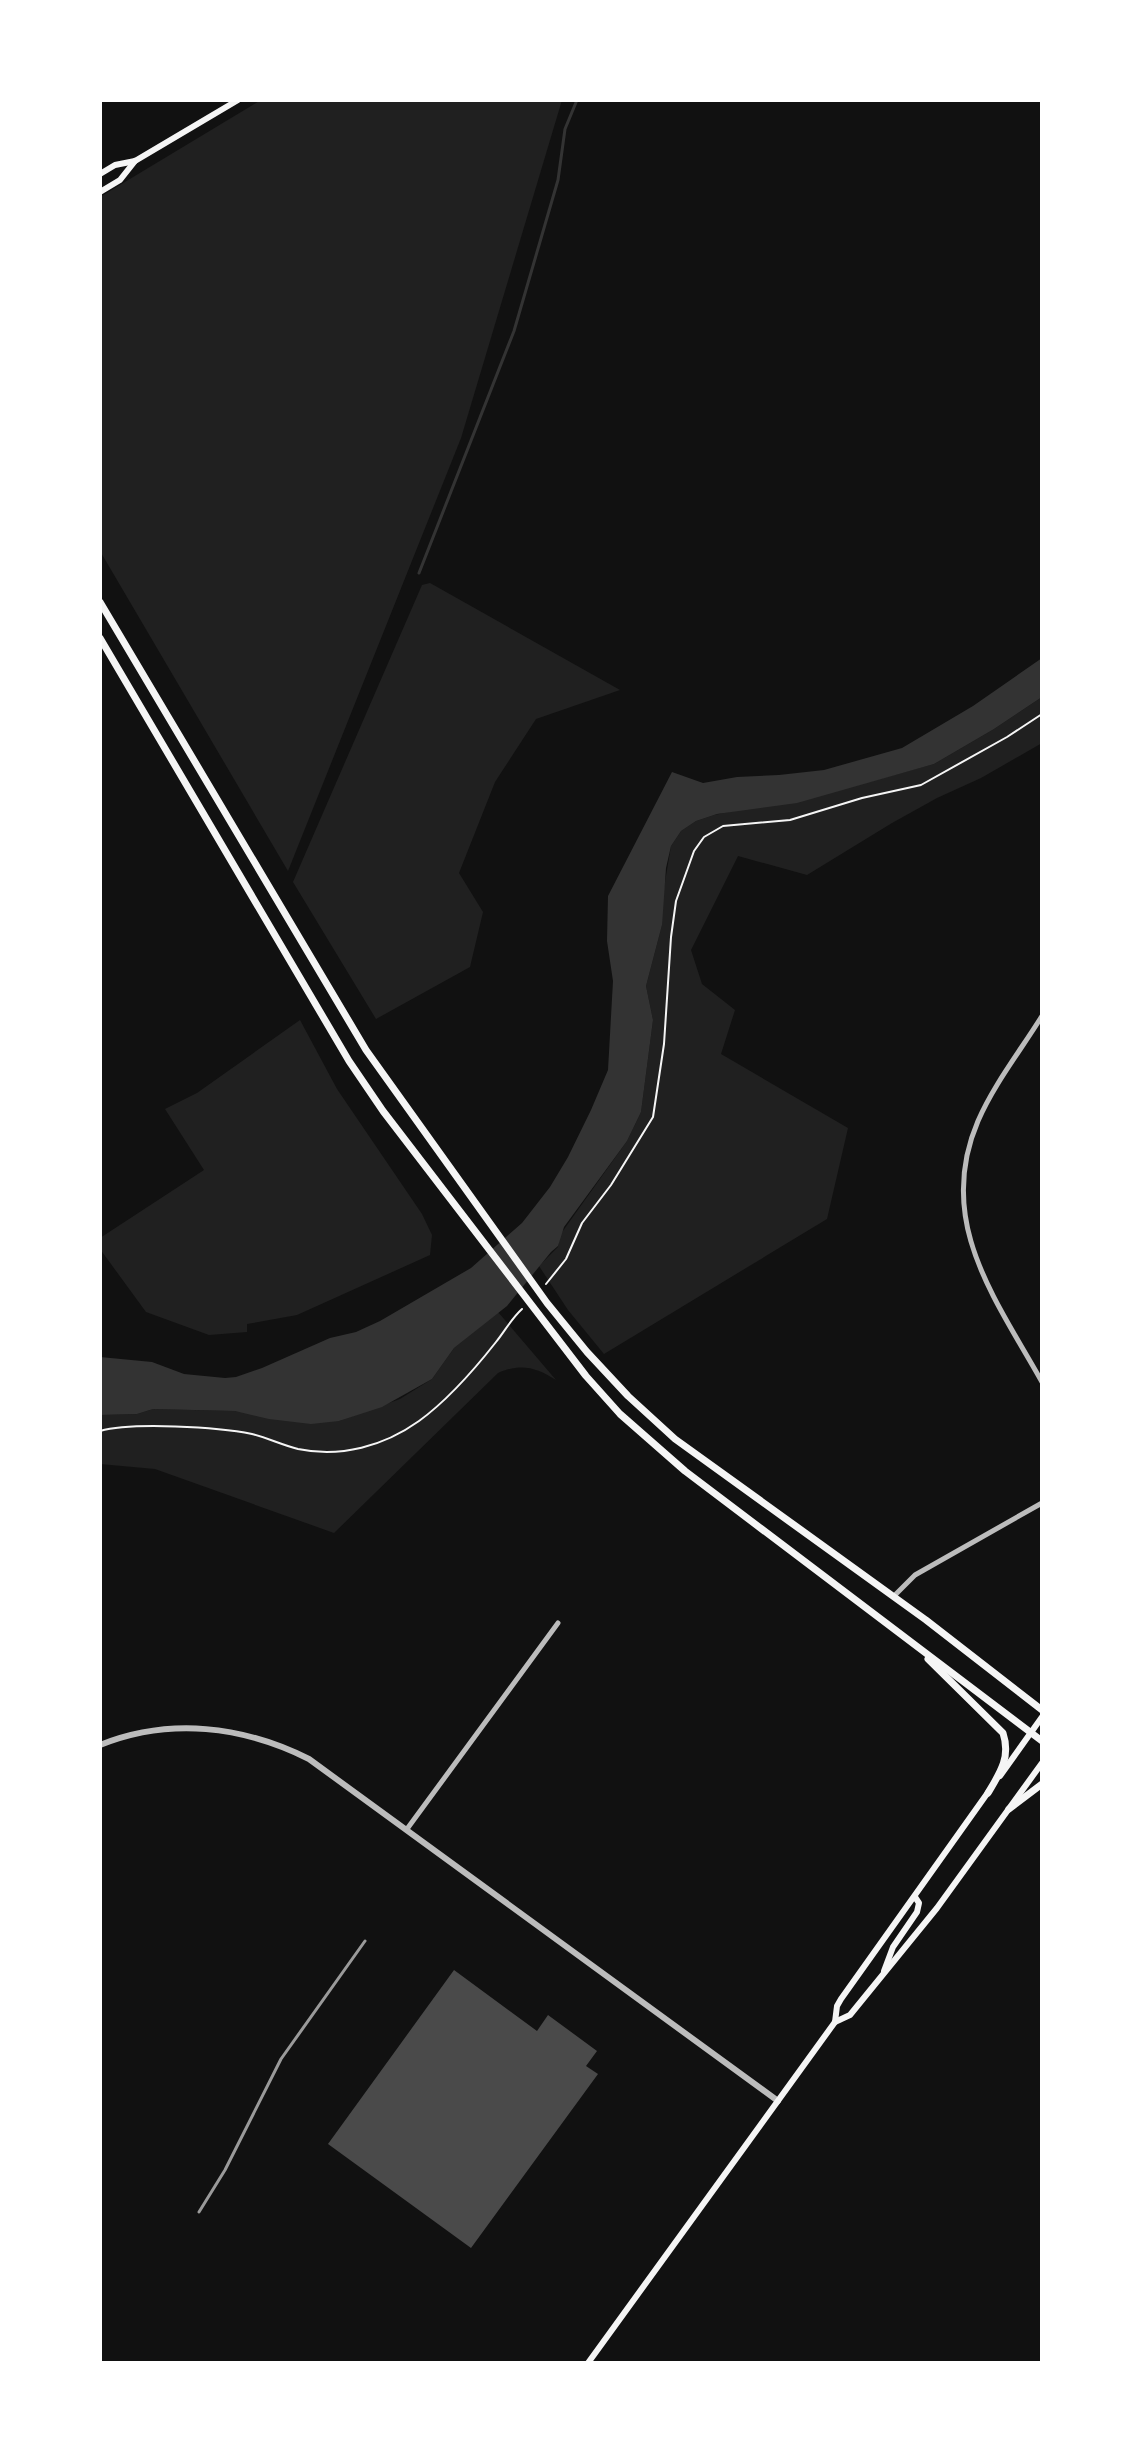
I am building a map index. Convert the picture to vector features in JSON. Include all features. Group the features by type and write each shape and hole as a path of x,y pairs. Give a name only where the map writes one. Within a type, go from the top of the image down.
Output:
{"main road":[{"path":"100,174 115,165 135,161 238,100"},
{"path":"100,192 120,180 135,161"},
{"path":"100,602 329,989 391,1087 547,1303 607,1375 651,1419 701,1459 894,1596 1042,1710"},
{"path":"100,638 312,1000 383,1111 586,1376 651,1443 734,1510 795,1552 1042,1741"},
{"path":"312,1000 329,989"},
{"path":"897,1630 1003,1733 1007,1744 1005,1761 988,1793"},
{"path":"588,2363 835,2022 841,1999 1042,1717"},
{"path":"835,2022 850,2015 881,1978 1042,1763"},
{"path":"1009,1809 1042,1784"},
{"path":"881,1978 893,1947 917,1912 919,1903 915,1897"}],"street":[{"path":"1042,1016 978,1121 962,1187 967,1233 980,1270 1042,1382"},
{"path":"894,1596 915,1575 1042,1503"},
{"path":"407,1829 558,1623"},
{"path":"100,1745 129,1735 165,1729 212,1729 257,1738 309,1759 778,2101"}],"path":[{"path":"541,1291 566,1259 582,1223 611,1185 653,1117 664,1044 676,901 694,851 704,837 723,826 790,820 871,795 921,785 1042,714"},
{"path":"100,1431 118,1427 219,1429 255,1435 302,1450 331,1454 367,1446 403,1431 440,1404 529,1302"}],"shaded area":[{"path":"261,100 562,100 461,438 288,871 100,551 100,197"},
{"path":"430,583 620,690 536,719 495,782 459,873 483,912 470,967 376,1019 293,882 422,585"},
{"path":"1042,658 1042,697 934,764 797,803 717,814 696,821 681,831 671,846 666,868 662,925 646,986 653,1020 641,1112 627,1141 564,1227 558,1246 507,1306 454,1348 432,1379 382,1407 339,1421 311,1424 235,1411 153,1409 137,1414 100,1415 100,1357 152,1362 184,1374 236,1377 380,1321 471,1268 522,1223 568,1157 608,1070 613,981 607,941 608,896 672,772 703,783 824,770 902,748 973,706"},
{"path":"1042,697 1042,743 892,823 807,875 738,856 691,950 702,984 735,1010 721,1054 848,1128 827,1219 604,1354 568,1310 539,1266 558,1247 560,1235 627,1141 641,1112 653,1020 646,986 662,925 662,900 671,846 681,831 696,821 714,815 843,789 934,764"},
{"path":"300,1020 337,1089 422,1214 432,1235 430,1255 297,1315 247,1324 247,1332 209,1335 146,1312 100,1249 100,1238 204,1170 165,1109 197,1093"},
{"path":"498,1312 556,1380 528,1368 498,1373 334,1533 155,1469 100,1464 100,1415 137,1414 153,1409 235,1411 339,1421 400,1399 432,1379 454,1348"}],"building":[{"path":"454,1970 537,2031 548,2015 597,2051 586,2066 598,2074 471,2248 328,2144"}],"waterway":[{"path":"419,573 514,331 558,180 565,129 577,100"}],"railway":[{"path":"199,2212 225,2170 281,2059 365,1941"}]}
